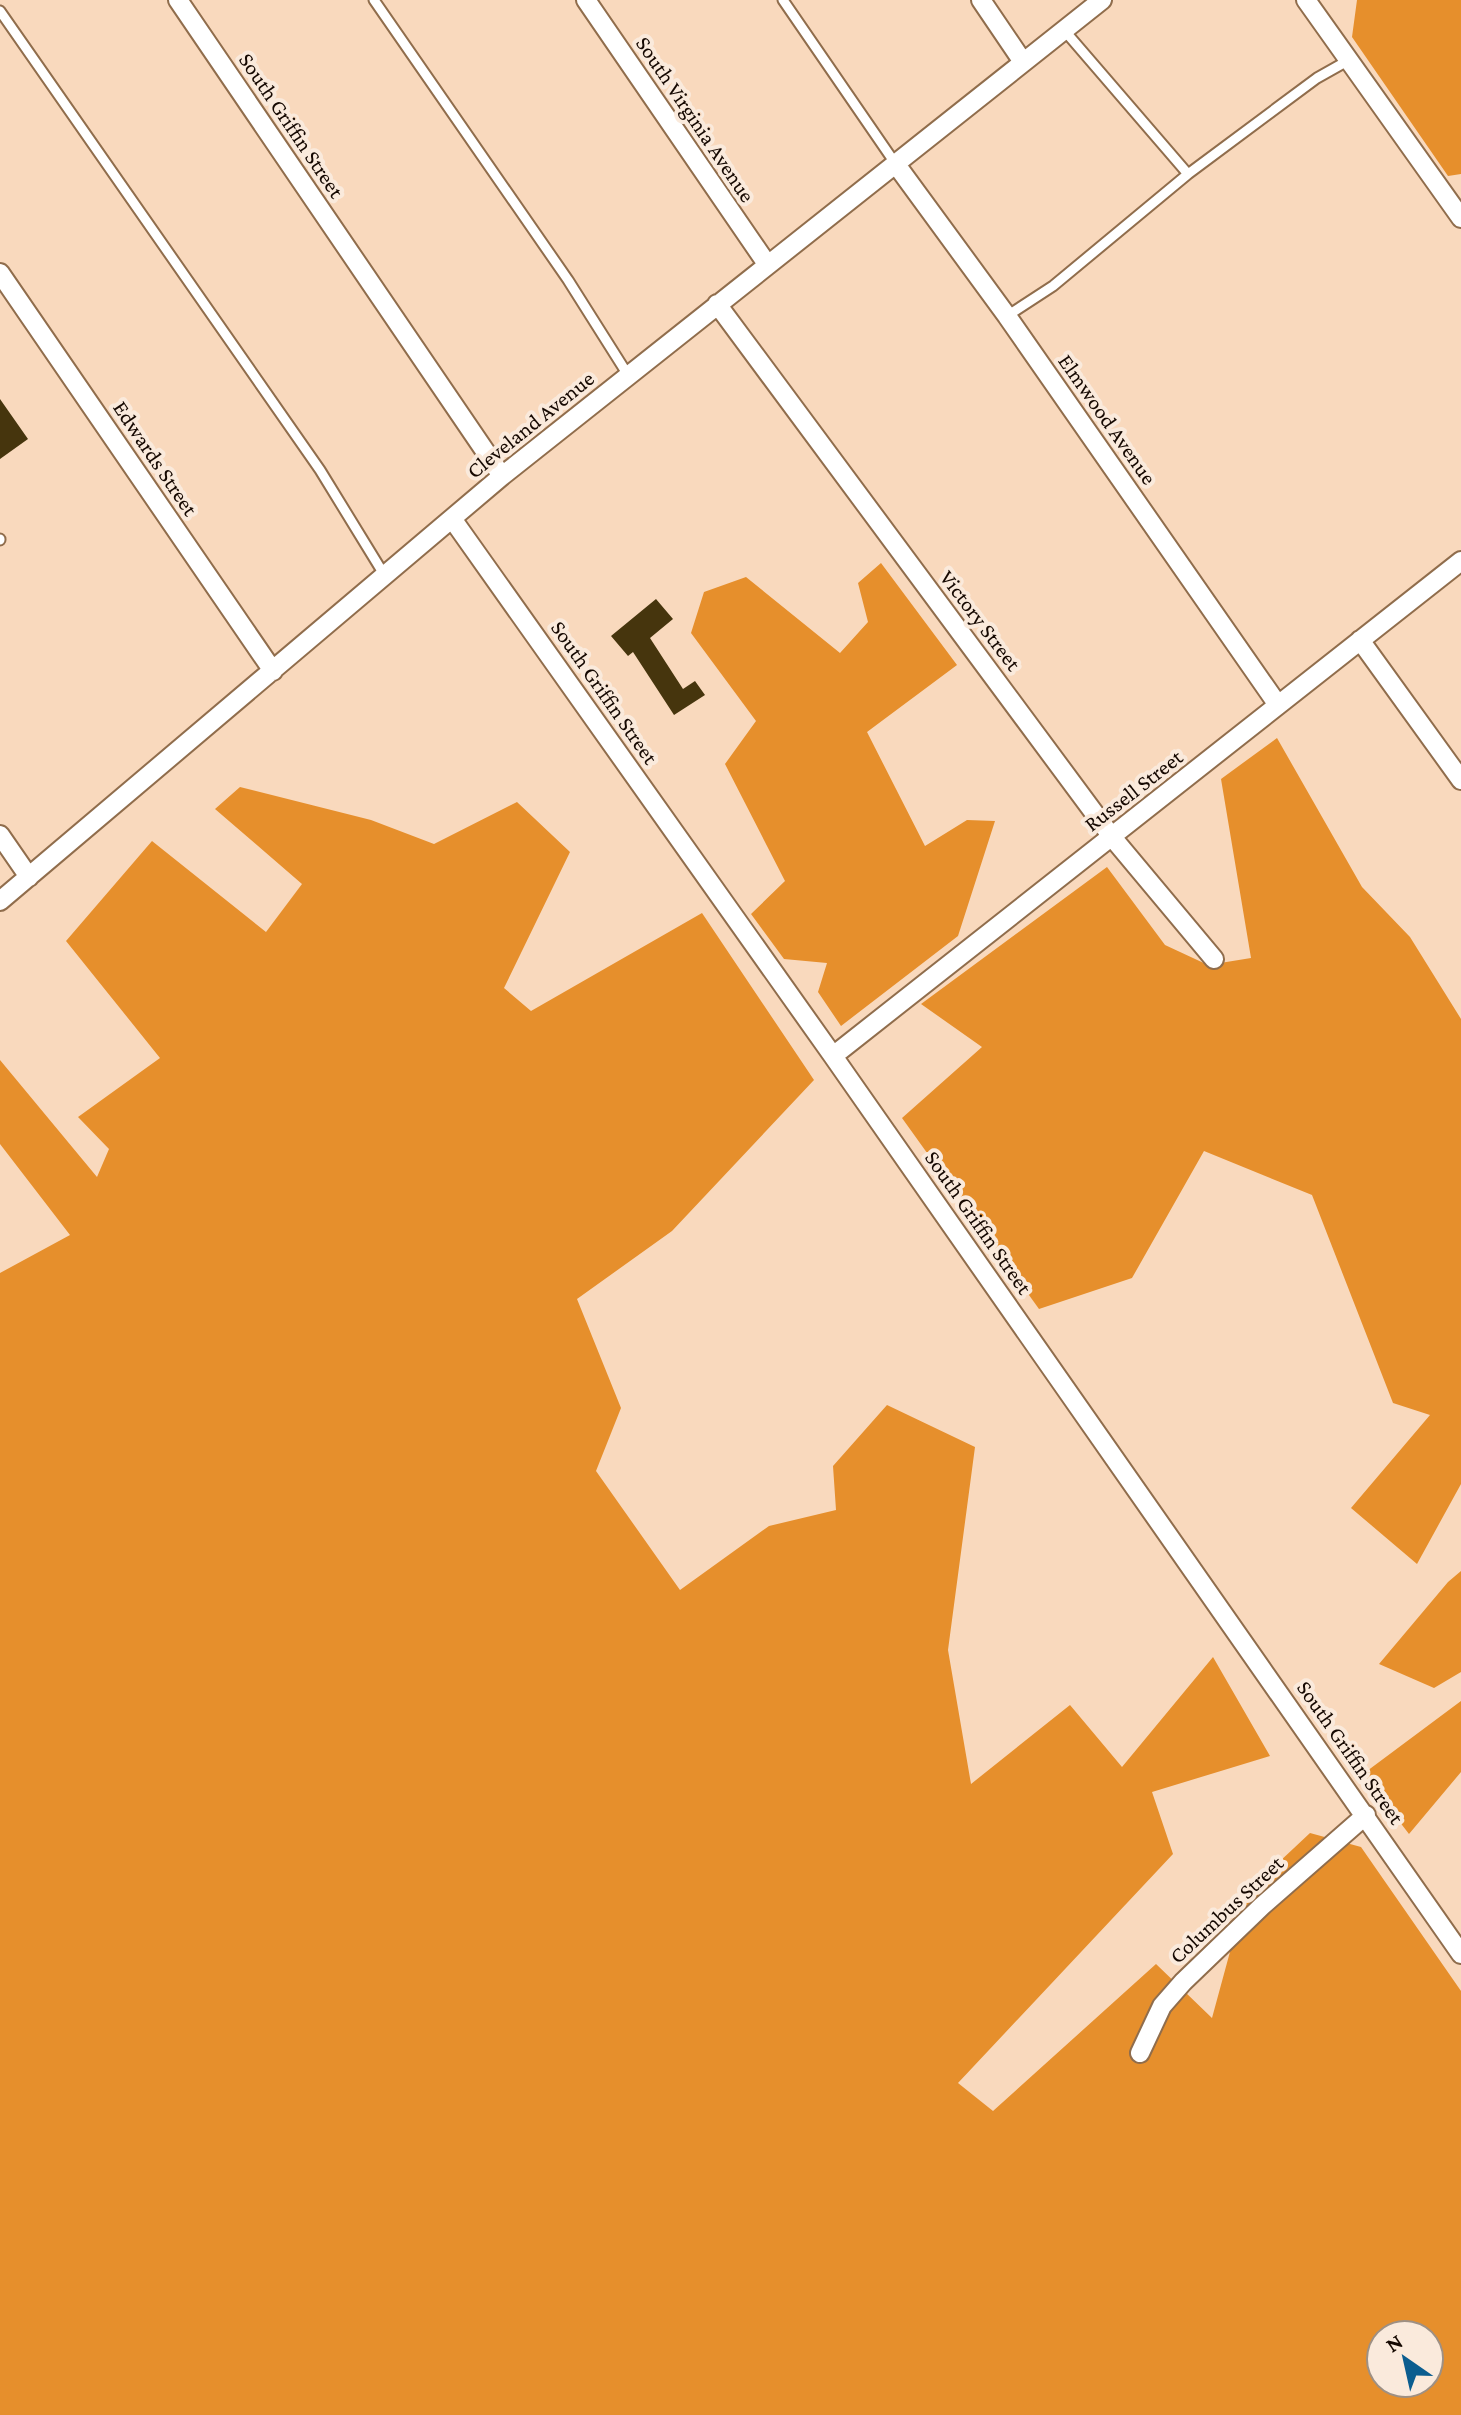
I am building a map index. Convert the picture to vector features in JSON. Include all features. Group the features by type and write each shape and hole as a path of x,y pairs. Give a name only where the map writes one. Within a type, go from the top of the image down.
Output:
{"street":[{"name":"South Griffin Street","path":"178,0 502,476"},
{"name":"South Virginia Avenue","path":"586,0 767,264"},
{"path":"981,0 1023,62"},
{"name":"Cleveland Avenue","path":"0,901 502,476 1102,0"},
{"path":"1306,0 1461,218"},
{"name":"Elmwood Avenue","path":"895,163 1007,316 1278,705"},
{"name":"Edwards Street","path":"0,273 273,671"},
{"name":"Victory Street","path":"717,304 1112,837 1214,959"},
{"name":"South Griffin Street","path":"453,520 1458,1945"},
{"name":"Russell Street","path":"833,1056 1461,561"},
{"path":"1360,640 1461,780"},
{"path":"0,835 29,877"},
{"name":"Columbus Street","path":"1140,2053 1162,2006 1183,1982 1262,1906 1366,1815"}],"lane":[{"path":"374,0 568,280 628,375"},
{"path":"783,0 895,163"},
{"path":"0,11 320,470 385,576"},
{"path":"1064,30 1188,174"},
{"path":"1007,316 1053,286 1188,174 1317,78 1349,60"}],"shaded area":[{"path":"1357,0 1461,0 1461,174 1448,176 1352,37"},
{"path":"881,563 957,665 867,732 925,846 967,820 995,821 958,936 841,1026 818,992 827,963 784,959 751,914 785,881 725,764 756,721 691,633 704,592 746,577 840,653 868,622 858,583"},
{"path":"1277,738 1362,887 1410,937 1461,1019 1461,1484 1417,1564 1351,1508 1430,1415 1393,1403 1312,1195 1204,1151 1132,1278 1039,1309 902,1118 982,1047 921,1004 1107,867 1165,945 1208,965 1251,958 1221,779"},
{"path":"240,787 371,820 434,844 517,802 570,852 504,988 531,1011 702,913 814,1080 672,1231 577,1299 621,1408 596,1471 680,1590 769,1526 836,1510 833,1466 887,1405 975,1447 948,1650 971,1784 1070,1705 1122,1767 1213,1657 1270,1756 1152,1792 1173,1854 958,2083 993,2111 1156,1964 1212,2018 1246,1893 1310,1833 1361,1847 1461,1991 1461,2415 0,2415 0,1273 70,1235 0,1144 0,1060 97,1177 109,1149 78,1117 160,1058 66,941 152,841 266,932 302,884 215,809"},
{"path":"1461,1571 1461,1672 1434,1688 1379,1664 1448,1582"},
{"path":"1461,1701 1461,1772 1409,1834 1363,1774"}],"building":[{"path":"0,399 28,439 0,459"},
{"path":"656,599 673,619 650,638 683,689 695,681 705,695 674,715 633,652 628,656 611,636"}]}
